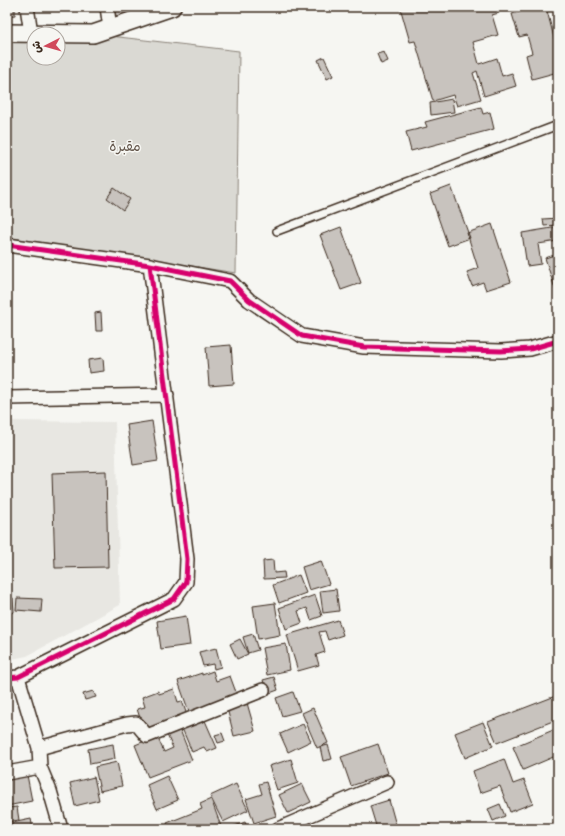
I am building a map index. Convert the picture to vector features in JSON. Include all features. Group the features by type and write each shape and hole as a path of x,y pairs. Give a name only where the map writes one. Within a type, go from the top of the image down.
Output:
{"street":[{"path":"27,7 30,26"},
{"path":"107,7 110,28"},
{"path":"66,34 93,34 172,7"},
{"path":"7,33 26,33"},
{"path":"7,245 150,265 230,281 249,300 302,336 364,347 501,351 530,349 558,341"},
{"path":"61,829 50,791 40,767 39,748 12,677 174,599 186,582 187,559 150,265"},
{"path":"7,398 167,395"},
{"path":"39,748 126,724 136,723 147,736 263,690"},
{"path":"7,773 40,767"},
{"path":"278,829 387,782"}],"lane":[{"path":"277,231 558,125"}],"shaded area":[{"path":"7,421 115,422 120,605 27,656 7,660"}],"green space":[{"name":"مقبرة","path":"93,34 239,51 236,273 7,237 7,38 26,37 26,66 66,66 66,35"}],"building":[{"path":"7,7 15,7 15,15 7,16"},
{"path":"33,7 58,7 34,10"},
{"path":"124,7 126,14 116,17 113,8"},
{"path":"400,7 498,7 499,13 492,15 498,35 473,42 479,64 497,58 502,76 512,73 516,86 484,96 477,71 473,73 481,99 457,106 453,95 433,101 415,41 410,42"},
{"path":"537,7 546,7 558,53 558,72 532,79 526,55 532,53 527,35 519,37 512,14"},
{"path":"384,52 388,61 381,64 377,54"},
{"path":"324,57 333,76 327,79 318,60"},
{"path":"452,99 454,112 431,115 430,103"},
{"path":"481,107 483,114 490,112 494,129 411,151 406,132 427,127 425,122"},
{"path":"451,186 470,238 448,246 430,194"},
{"path":"114,188 130,199 123,210 107,198"},
{"path":"558,218 558,225 544,226 543,219"},
{"path":"492,224 511,282 486,290 483,282 472,286 467,272 478,268 467,233"},
{"path":"341,227 361,283 341,290 320,235"},
{"path":"558,227 558,241 538,244 541,264 527,266 522,233"},
{"path":"558,254 558,298 545,258"},
{"path":"101,312 102,331 96,331 95,313"},
{"path":"231,345 234,384 209,386 206,347"},
{"path":"103,358 104,371 89,373 88,360"},
{"path":"152,421 158,461 133,465 127,425"},
{"path":"106,471 108,567 55,568 52,473"},
{"path":"273,560 274,573 284,572 285,578 264,579 263,561"},
{"path":"321,561 329,584 309,590 302,567"},
{"path":"299,575 306,593 279,603 273,585"},
{"path":"336,589 339,611 323,613 320,591"},
{"path":"315,595 322,616 311,620 307,608 298,611 302,623 286,629 279,608"},
{"path":"7,598 13,598 14,612 7,613"},
{"path":"17,598 42,599 41,612 16,610"},
{"path":"275,603 280,635 258,639 253,606"},
{"path":"186,616 190,645 161,649 157,621"},
{"path":"338,620 343,635 328,640 325,631 319,632 325,652 316,655 319,665 298,671 287,635"},
{"path":"253,634 258,650 248,653 243,637"},
{"path":"240,639 248,654 237,659 230,644"},
{"path":"286,644 290,670 267,675 262,648"},
{"path":"216,648 221,667 214,669 213,664 203,666 199,652"},
{"path":"213,671 216,681 230,676 237,695 189,712 178,681"},
{"path":"274,677 278,690 267,694 263,680"},
{"path":"174,689 178,702 182,701 187,715 144,730 137,709 145,707 142,697 158,691 159,694"},
{"path":"93,691 96,697 85,700 83,694"},
{"path":"293,692 300,711 282,716 276,698"},
{"path":"558,695 558,719 497,743 488,722"},
{"path":"247,703 255,731 234,736 227,708"},
{"path":"313,708 328,743 317,748 302,713"},
{"path":"203,716 217,748 207,752 204,747 192,752 181,726"},
{"path":"483,722 493,746 465,758 455,733"},
{"path":"303,724 311,741 288,752 280,734"},
{"path":"558,728 558,755 523,770 513,747"},
{"path":"180,730 192,760 148,777 135,745 157,736 164,752 173,748 167,735"},
{"path":"222,733 225,741 218,743 215,735"},
{"path":"113,744 115,759 90,764 88,749"},
{"path":"378,744 388,773 351,786 341,757"},
{"path":"328,745 332,759 323,761 320,747"},
{"path":"291,759 298,783 277,790 269,766"},
{"path":"504,759 513,784 524,780 533,803 510,812 500,786 480,793 473,771"},
{"path":"117,762 122,786 100,791 95,767"},
{"path":"27,775 32,801 7,806 7,779"},
{"path":"167,776 178,800 157,809 147,785"},
{"path":"94,777 99,800 75,806 70,783"},
{"path":"266,782 276,816 254,823 246,799 262,794 259,784"},
{"path":"236,784 248,810 223,822 210,796"},
{"path":"302,784 311,802 288,813 279,795"},
{"path":"211,799 222,829 169,829 167,823 202,809 200,804"},
{"path":"389,800 397,829 377,829 370,806"},
{"path":"500,804 505,816 493,821 488,809"},
{"path":"17,807 19,820 7,822 7,808"},
{"path":"31,819 33,829 7,829 7,824"},
{"path":"245,822 248,829 227,829"},
{"path":"430,824 432,829 420,829"}],"cycle path":[{"path":"7,245 150,265 187,559 186,582 174,599 18,677 7,678"},
{"path":"150,265 230,281 249,300 302,336 364,347 501,351 530,349 558,341"}]}
